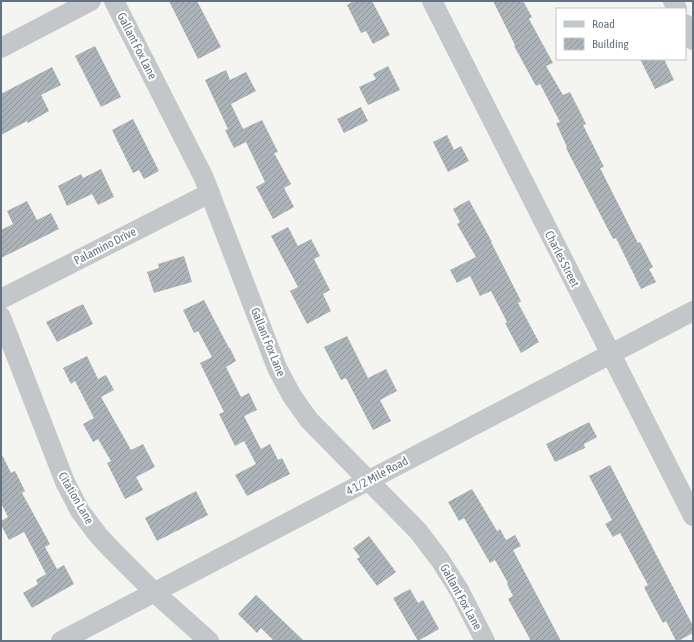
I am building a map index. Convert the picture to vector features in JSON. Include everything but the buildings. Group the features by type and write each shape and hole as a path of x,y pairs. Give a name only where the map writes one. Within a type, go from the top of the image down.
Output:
{"street":[{"path":"1,48 91,1"},
{"name":"Gallant Fox Lane","path":"114,1 204,178 277,368 292,396 313,424 418,532 440,560 459,590 485,641"},
{"name":"Charles Street","path":"432,1 693,516"},
{"path":"686,26 693,40"},
{"name":"Palamino Drive","path":"1,299 210,193"},
{"name":"4 1/2 Mile Road","path":"61,641 693,311"},
{"name":"Citation Lane","path":"1,317 64,482 80,511 98,535 154,592 209,641"}]}
